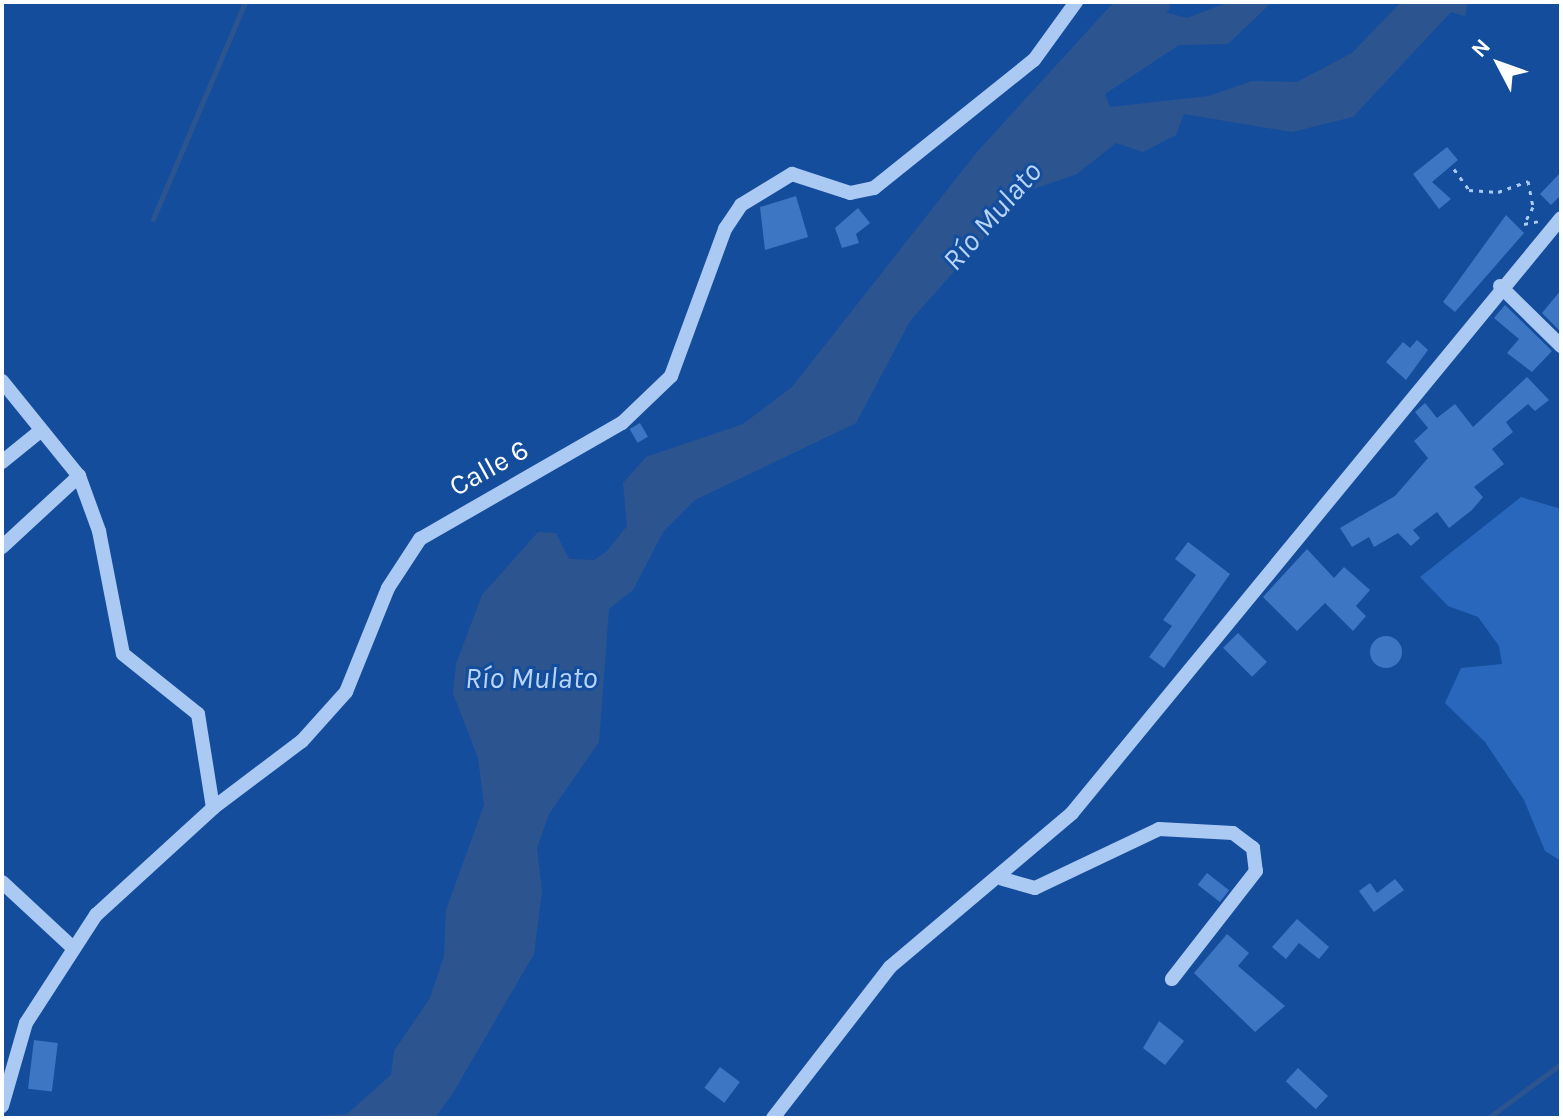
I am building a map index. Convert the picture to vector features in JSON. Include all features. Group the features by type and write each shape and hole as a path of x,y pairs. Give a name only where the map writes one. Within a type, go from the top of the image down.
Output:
{"street":[{"name":"Calle 6","path":"2,1106 26,1023 96,915 213,808 302,741 346,692 388,588 420,539 622,423 661,388 741,205 792,174 850,193 874,188 1034,60 1076,2"},
{"path":"773,1118 890,967 1003,879 1072,813 1500,286 1561,218"},
{"path":"1500,286 1561,346"},
{"path":"2,381 39,432 79,476 99,531 123,654 198,714 213,808"},
{"path":"2,462 39,432"},
{"path":"2,547 79,476"},
{"path":"1003,879 1035,888 1159,829 1233,833 1253,848 1256,871 1172,979"},
{"path":"2,882 74,949"}],"path":[{"path":"1454,169 1469,190 1498,192 1528,181 1533,207 1524,224 1543,220"}],"shaded area":[{"path":"1521,497 1561,509 1561,861 1545,851 1524,800 1485,742 1445,703 1461,668 1502,664 1499,646 1478,617 1448,606 1420,577"}],"water":[{"name":"Río Mulato","path":"1114,2 1155,2 1152,9 1187,18 1229,2 1272,2 1228,44 1179,45 1105,94 1110,107 1209,96 1252,81 1297,82 1352,53 1401,2 1468,2 1465,16 1451,12 1353,117 1292,132 1184,114 1176,135 1143,152 1116,143 1077,174 1025,192 910,321 856,423 695,500 663,532 633,590 609,609 599,742 549,814 537,848 542,891 534,954 453,1093 435,1118 283,1118 347,1114 391,1075 394,1051 430,998 444,956 446,910 484,805 478,758 453,693 456,664 482,595 538,532 556,533 569,559 594,560 607,551 627,526 623,483 646,457 743,424 792,387 977,152"}],"building":[{"path":"1447,147 1458,160 1432,182 1451,199 1439,209 1413,174"},
{"path":"1561,172 1561,195 1551,205 1540,194"},
{"path":"796,196 808,237 765,250 760,207"},
{"path":"858,208 870,223 856,234 859,243 842,248 835,228"},
{"path":"1506,215 1524,233 1455,312 1443,302"},
{"path":"1561,290 1561,332 1542,313"},
{"path":"1505,305 1552,351 1532,372 1507,353 1519,339 1494,318"},
{"path":"1417,340 1428,350 1406,380 1386,362 1403,342 1410,348"},
{"path":"1527,377 1549,400 1535,411 1528,404 1506,422 1513,432 1492,449 1504,464 1474,487 1483,497 1472,510 1449,528 1437,512 1413,530 1420,538 1411,546 1398,533 1374,547 1369,537 1352,547 1340,528 1395,496 1428,458 1414,441 1428,428 1415,412 1425,403 1437,418 1455,404 1473,427"},
{"path":"640,423 648,437 638,443 630,429"},
{"path":"1188,542 1230,574 1164,668 1149,657 1172,626 1163,620 1196,575 1175,559"},
{"path":"1307,549 1334,578 1344,567 1370,590 1356,606 1366,616 1353,631 1325,603 1297,631 1263,597"},
{"path":"1238,633 1267,662 1252,677 1223,648"},
{"path":"1386,636 1397,641 1402,652 1397,663 1386,668 1375,663 1370,652 1375,641"},
{"path":"1207,873 1229,890 1220,902 1198,885"},
{"path":"1395,879 1404,890 1374,912 1359,891 1370,883 1377,893"},
{"path":"1297,919 1329,947 1319,959 1299,943 1286,959 1272,947"},
{"path":"1227,934 1249,953 1238,966 1285,1006 1255,1032 1194,973"},
{"path":"1159,1021 1184,1041 1165,1065 1143,1048"},
{"path":"34,1040 58,1043 52,1092 28,1089"},
{"path":"720,1067 740,1082 724,1103 704,1088"},
{"path":"1298,1068 1328,1096 1316,1109 1286,1081"}],"waterway":[{"path":"153,219 245,2"},
{"name":"Río Mulato","path":"1131,38 1157,2"},
{"path":"1488,1118 1561,1064"}]}
